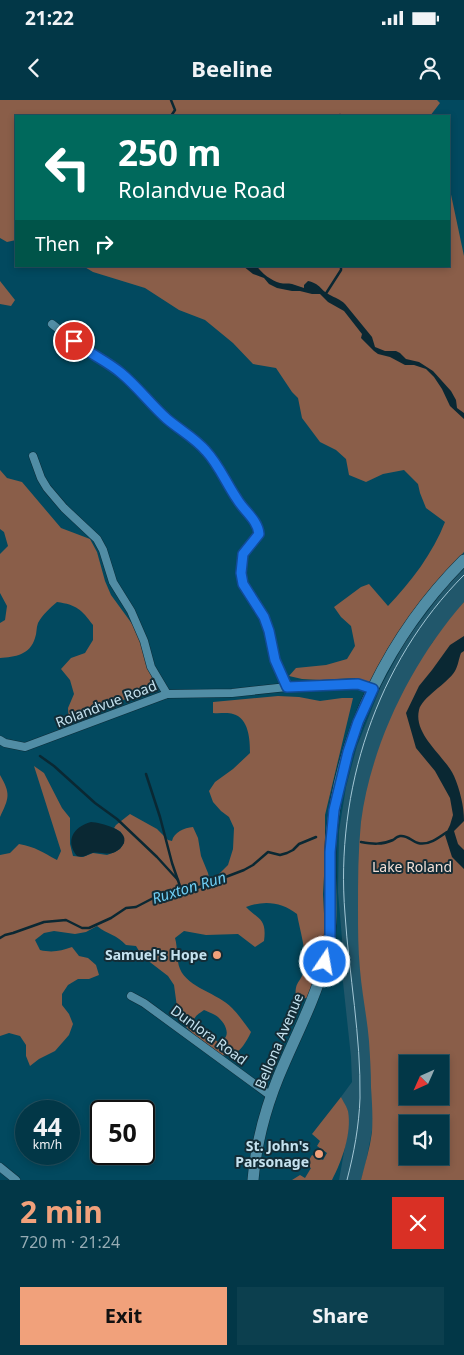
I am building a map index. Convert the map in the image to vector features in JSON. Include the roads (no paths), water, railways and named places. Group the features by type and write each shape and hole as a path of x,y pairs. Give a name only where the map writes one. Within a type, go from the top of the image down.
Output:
{"main road":[{"name":"Bellona Avenue","path":"253,1180 258,1143 272,1096 315,994 325,962 330,938 330,852 334,810 348,752 358,722 373,689 408,627 430,597 464,560"}],"street":[{"path":"52,324 84,349 121,372 167,419 198,443 207,452 238,501 255,523 259,534 243,554 241,573 243,584 264,617 275,660 287,687"},
{"path":"33,456 40,478 47,488 64,508 97,539 104,550 113,582 131,611 144,641 151,668 167,694"},
{"name":"Rolandvue Road","path":"0,740 24,747 167,694 232,693 287,687 358,684 373,689"},
{"name":"Dunlora Road","path":"131,996 144,1003 272,1096"},
{"path":"0,1167 16,1180"}],"waterway":[{"path":"171,100 175,110 172,115"},
{"path":"325,295 341,267"},
{"path":"40,756 95,803 117,819 178,880"},
{"path":"146,774 182,892"},
{"name":"Ruxton Run","path":"361,842 373,844 389,842 398,836 403,836 422,844 434,841 447,832"},
{"name":"Ruxton Run","path":"0,938 44,922 66,920 82,928 89,928 111,918 126,908 136,907 163,893 175,894 189,891 244,870 268,852 280,855 287,853 299,844 316,837"}],"tram line":[{"path":"347,1180 356,1139 360,1098 359,1052 345,914 344,868 347,822 355,776 368,731 385,689 407,648 433,610 464,575"}],"place":[{"name":"Samuel's Hope","path":"217,955"},
{"name":"St. John's Parsonage","path":"319,1154"}],"park label":[{"name":"Lake Roland","path":"412,867"}]}
